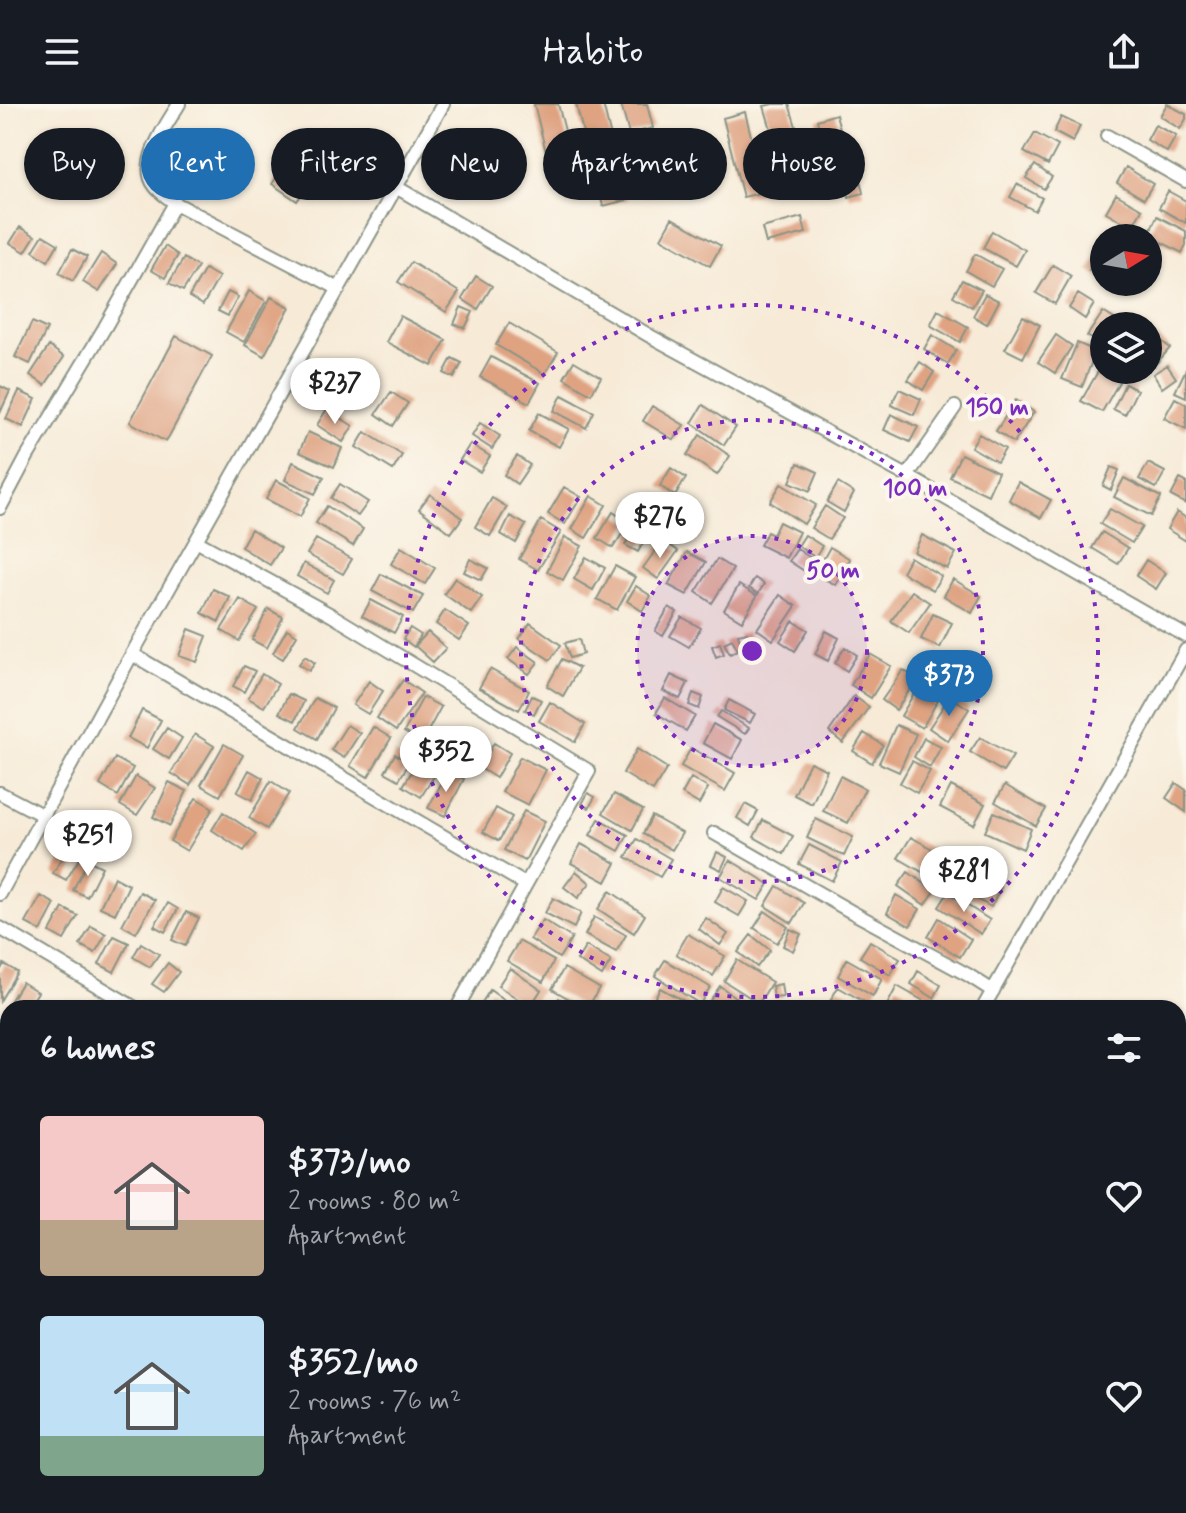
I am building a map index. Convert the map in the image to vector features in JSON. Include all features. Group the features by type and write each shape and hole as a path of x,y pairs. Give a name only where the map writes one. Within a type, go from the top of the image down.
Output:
{"street":[{"path":"179,104 152,152 148,169 153,185 175,203 339,289"},
{"path":"405,171 443,104"},
{"path":"1107,136 1186,181"},
{"path":"405,192 650,336 907,476 1186,636"},
{"path":"0,894 389,200"},
{"path":"0,508 175,203"},
{"path":"907,476 955,407"},
{"path":"196,541 333,616 589,771 461,1000"},
{"path":"988,1000 1186,650"},
{"path":"132,654 525,884"},
{"path":"0,793 42,815"},
{"path":"714,833 993,991"},
{"path":"0,928 122,1000"}],"building":[{"path":"534,104 558,104 564,128 543,128 543,140"},
{"path":"576,104 603,104 609,128 582,128"},
{"path":"621,104 647,104 653,128 627,128"},
{"path":"789,104 796,128 771,128 764,106"},
{"path":"1167,104 1186,114 1180,129 1160,116"},
{"path":"745,112 749,128 743,128 743,197 727,128 723,118"},
{"path":"836,114 840,128 819,128 817,120"},
{"path":"1061,117 1080,126 1073,142 1054,132"},
{"path":"1155,125 1176,136 1167,152 1147,140"},
{"path":"1035,133 1058,146 1048,165 1024,152"},
{"path":"1035,165 1052,177 1044,189 1026,178"},
{"path":"1126,167 1153,184 1144,199 1117,183"},
{"path":"1017,184 1042,198 1035,211 1010,197"},
{"path":"1168,191 1186,201 1186,223 1159,208"},
{"path":"1116,194 1142,209 1134,224 1127,224 1106,212"},
{"path":"601,200 627,200 603,206"},
{"path":"1157,216 1186,231 1186,245 1182,253 1162,242 1162,224 1153,224"},
{"path":"802,217 806,233 766,243 762,228"},
{"path":"672,218 721,246 710,266 661,238"},
{"path":"20,227 35,236 25,252 10,243"},
{"path":"992,231 1025,250 1016,266 983,248"},
{"path":"43,235 58,244 48,261 33,251"},
{"path":"165,246 178,255 165,278 151,270"},
{"path":"72,249 87,257 73,281 59,273"},
{"path":"101,253 117,264 99,292 83,282"},
{"path":"975,254 1002,269 992,286 966,271"},
{"path":"184,258 198,267 183,291 169,283"},
{"path":"411,262 459,292 446,312 398,282"},
{"path":"1053,265 1071,276 1055,304 1036,293"},
{"path":"205,269 219,277 203,305 189,297"},
{"path":"476,276 492,286 478,309 462,299"},
{"path":"962,280 982,290 972,307 953,296"},
{"path":"249,291 266,301 244,342 226,332"},
{"path":"228,292 238,297 228,316 218,311"},
{"path":"985,294 999,301 987,324 973,316"},
{"path":"1078,294 1094,304 1085,319 1069,308"},
{"path":"271,297 290,307 264,356 245,345"},
{"path":"461,307 473,312 465,328 454,324"},
{"path":"938,310 968,327 960,342 930,325"},
{"path":"400,316 446,340 432,366 386,342"},
{"path":"1023,316 1040,325 1023,358 1005,349"},
{"path":"32,322 47,329 30,364 15,357"},
{"path":"509,323 558,352 545,374 496,345"},
{"path":"932,335 956,350 948,364 924,349"},
{"path":"1056,335 1072,346 1055,373 1038,362"},
{"path":"176,336 212,356 166,442 130,422"},
{"path":"1162,341 1170,348 1162,357"},
{"path":"1077,343 1090,348 1090,366 1082,387 1062,379"},
{"path":"49,346 64,357 45,385 30,375"},
{"path":"491,357 540,383 529,403 480,377"},
{"path":"452,358 462,363 454,378 444,373"},
{"path":"574,361 601,377 591,394 564,378"},
{"path":"920,362 934,372 923,390 908,380"},
{"path":"1167,365 1176,378 1162,388 1159,384 1162,384 1162,368"},
{"path":"1186,369 1186,397 1175,392"},
{"path":"1091,384 1118,384 1102,412 1081,401"},
{"path":"1125,384 1137,390 1125,415 1113,409"},
{"path":"0,386 10,391 0,413"},
{"path":"899,389 921,399 914,415 891,405"},
{"path":"19,391 36,399 23,427 6,419"},
{"path":"391,392 408,403 393,426 376,414"},
{"path":"562,395 594,412 586,428 554,411"},
{"path":"1175,398 1186,404 1186,429 1164,418"},
{"path":"1016,400 1034,412 1014,443 996,431"},
{"path":"703,405 736,427 724,445 692,423"},
{"path":"652,406 684,425 674,440 643,421"},
{"path":"327,409 353,426 343,442 317,425"},
{"path":"539,413 569,429 559,447 529,431"},
{"path":"891,414 918,427 910,442 884,430"},
{"path":"480,423 500,436 492,449 472,436"},
{"path":"308,432 342,448 334,467 299,452"},
{"path":"365,432 402,455 393,470 356,447"},
{"path":"979,434 1005,449 997,462 971,447"},
{"path":"700,435 730,456 717,475 687,455"},
{"path":"470,444 490,456 480,472 460,460"},
{"path":"961,454 998,472 988,495 950,477"},
{"path":"517,456 530,465 517,484 504,475"},
{"path":"293,462 324,477 315,494 285,480"},
{"path":"798,463 818,472 810,491 790,482"},
{"path":"1148,463 1165,472 1156,488 1139,479"},
{"path":"1111,467 1119,470 1111,490 1103,486"},
{"path":"671,468 686,478 675,496 660,486"},
{"path":"1124,478 1161,497 1151,516 1114,497"},
{"path":"1180,479 1186,482 1186,504 1171,496"},
{"path":"276,480 310,498 300,517 266,499"},
{"path":"1018,482 1051,500 1041,518 1009,500"},
{"path":"838,483 854,493 844,512 827,502"},
{"path":"340,484 368,502 358,516 331,498"},
{"path":"781,484 816,505 804,524 770,502"},
{"path":"564,487 581,497 565,524 548,514"},
{"path":"430,494 462,518 451,533 419,509"},
{"path":"591,496 606,505 586,538 572,529"},
{"path":"492,498 507,507 490,536 475,527"},
{"path":"327,506 363,529 353,546 316,523"},
{"path":"825,506 843,518 829,539 811,528"},
{"path":"1110,509 1142,527 1132,543 1100,524"},
{"path":"613,512 629,523 613,548 597,538"},
{"path":"1177,512 1186,518 1186,541 1167,529"},
{"path":"510,516 526,525 516,543 501,534"},
{"path":"541,520 561,532 538,570 519,559"},
{"path":"779,522 799,532 786,558 760,545 767,532 773,535"},
{"path":"636,524 649,532 638,552 625,545"},
{"path":"251,529 281,548 270,565 241,547"},
{"path":"1102,532 1128,548 1118,564 1092,548"},
{"path":"805,535 822,546 815,557 798,546"},
{"path":"922,535 956,553 947,569 914,552"},
{"path":"565,537 582,546 563,580 547,571"},
{"path":"316,539 352,559 343,574 307,554"},
{"path":"663,540 678,551 658,579 643,568"},
{"path":"401,547 435,568 425,584 391,564"},
{"path":"830,547 850,559 836,585 815,574"},
{"path":"797,549 814,560 806,572 789,561"},
{"path":"687,552 706,562 687,595 668,585"},
{"path":"586,557 605,568 593,590 574,579"},
{"path":"910,557 941,576 933,590 902,572"},
{"path":"470,559 488,568 481,580 464,572"},
{"path":"717,559 733,569 712,603 696,592"},
{"path":"1146,560 1166,573 1156,589 1136,576"},
{"path":"304,563 334,580 327,593 297,576"},
{"path":"615,566 635,577 617,610 597,599"},
{"path":"381,574 423,596 413,613 372,591"},
{"path":"455,578 482,597 471,613 444,594"},
{"path":"755,578 764,584 758,594 749,588"},
{"path":"953,579 981,596 972,613 944,596"},
{"path":"739,585 757,596 742,621 724,610"},
{"path":"636,586 651,596 642,611 627,601"},
{"path":"213,589 230,597 219,622 202,613"},
{"path":"912,591 930,603 909,633 891,621"},
{"path":"780,595 796,606 773,640 757,629"},
{"path":"240,599 258,610 239,641 221,630"},
{"path":"371,600 403,617 394,633 362,616"},
{"path":"669,607 677,612 663,636 655,631"},
{"path":"268,609 283,617 267,648 252,640"},
{"path":"445,610 469,626 459,640 436,624"},
{"path":"933,614 952,623 940,648 921,639"},
{"path":"682,617 701,628 689,647 670,636"},
{"path":"793,621 808,630 795,651 780,641"},
{"path":"530,623 561,645 550,660 519,639"},
{"path":"410,628 421,635 414,647 403,639"},
{"path":"189,629 207,636 197,662 179,656"},
{"path":"287,629 297,635 283,659 273,653"},
{"path":"826,631 839,638 828,661 815,654"},
{"path":"428,632 446,648 433,662 415,646"},
{"path":"747,632 751,645 742,648 738,634"},
{"path":"579,639 583,654 570,658 565,643"},
{"path":"732,639 738,650 730,654 724,643"},
{"path":"720,643 724,654 716,657 712,646"},
{"path":"517,647 538,662 529,674 508,659"},
{"path":"845,647 857,655 847,671 835,663"},
{"path":"870,654 891,666 871,698 851,685"},
{"path":"305,656 315,663 309,671 299,664"},
{"path":"562,659 579,668 563,696 547,686"},
{"path":"244,666 255,671 244,692 233,686"},
{"path":"490,669 529,691 519,710 479,688"},
{"path":"903,670 917,679 896,710 882,700"},
{"path":"262,674 278,684 264,707 248,698"},
{"path":"671,675 688,683 680,699 663,691"},
{"path":"403,680 422,693 396,731 377,718"},
{"path":"369,681 383,691 368,714 353,705"},
{"path":"917,688 938,700 922,728 901,716"},
{"path":"693,693 703,697 699,709 689,705"},
{"path":"289,694 304,701 295,721 279,713"},
{"path":"532,696 541,700 534,714 525,710"},
{"path":"854,696 869,707 843,743 829,732"},
{"path":"950,696 969,709 948,741 929,728"},
{"path":"423,697 441,707 422,742 404,732"},
{"path":"315,698 334,708 317,739 298,728"},
{"path":"665,698 695,716 686,731 656,713"},
{"path":"729,700 755,714 750,723 724,710"},
{"path":"550,702 585,724 575,742 539,721"},
{"path":"142,710 161,720 147,748 128,738"},
{"path":"721,711 749,728 745,734 717,717"},
{"path":"713,724 742,740 732,759 703,743"},
{"path":"347,725 360,733 344,758 331,750"},
{"path":"896,725 916,734 899,772 879,763"},
{"path":"373,727 391,738 368,777 350,766"},
{"path":"167,728 182,738 169,759 153,749"},
{"path":"864,733 883,745 872,763 853,751"},
{"path":"195,734 214,746 190,785 171,773"},
{"path":"980,737 1013,756 1003,772 970,752"},
{"path":"924,738 941,747 930,767 914,757"},
{"path":"494,743 510,753 496,778 480,768"},
{"path":"224,744 243,755 220,796 201,785"},
{"path":"691,748 735,773 725,791 681,766"},
{"path":"637,749 667,768 653,791 623,773"},
{"path":"395,754 409,763 399,780 385,772"},
{"path":"423,754 441,765 421,797 403,786"},
{"path":"520,757 546,770 528,805 502,792"},
{"path":"115,758 133,768 118,796 100,785"},
{"path":"912,761 930,771 917,793 900,783"},
{"path":"810,762 827,770 812,804 794,795"},
{"path":"249,770 263,778 252,800 237,792"},
{"path":"448,771 464,779 445,816 428,808"},
{"path":"136,776 155,788 137,815 120,805"},
{"path":"840,776 865,789 848,823 823,811"},
{"path":"691,778 708,788 699,804 682,794"},
{"path":"271,781 289,793 267,829 249,818"},
{"path":"169,782 187,791 170,826 153,817"},
{"path":"1176,783 1186,790 1186,812 1166,798"},
{"path":"1005,785 1046,809 1036,826 995,802"},
{"path":"951,786 985,804 974,825 940,807"},
{"path":"588,793 595,797 589,808 582,804"},
{"path":"614,794 643,810 632,830 603,813"},
{"path":"196,798 213,808 187,851 170,841"},
{"path":"745,804 758,811 750,826 737,818"},
{"path":"496,808 512,817 499,841 483,832"},
{"path":"524,811 545,821 525,861 504,850"},
{"path":"223,812 256,834 244,851 212,830"},
{"path":"994,812 1031,829 1023,849 985,832"},
{"path":"652,816 682,833 672,850 643,834"},
{"path":"599,819 628,835 619,851 590,835"},
{"path":"816,819 853,837 844,856 807,838"},
{"path":"763,820 793,836 784,854 754,837"},
{"path":"911,837 948,858 936,880 898,858"},
{"path":"637,839 671,859 660,877 626,857"},
{"path":"71,843 84,851 66,880 53,873"},
{"path":"581,844 616,863 606,882 571,863"},
{"path":"809,845 842,862 832,881 799,864"},
{"path":"717,852 727,857 721,870 711,865"},
{"path":"88,860 102,867 87,897 73,890"},
{"path":"730,860 769,884 759,900 720,877"},
{"path":"963,867 1001,887 991,907 953,887"},
{"path":"576,871 590,883 578,898 564,887"},
{"path":"908,872 935,891 925,905 898,886"},
{"path":"114,877 129,885 115,914 100,907"},
{"path":"777,886 804,903 792,923 765,906"},
{"path":"723,887 748,901 739,916 715,902"},
{"path":"610,891 645,915 634,933 598,909"},
{"path":"140,892 155,900 136,933 122,925"},
{"path":"948,893 990,920 981,934 939,907"},
{"path":"896,895 920,909 910,926 887,913"},
{"path":"41,896 55,904 41,931 26,923"},
{"path":"553,898 581,913 574,928 545,913"},
{"path":"168,903 178,909 165,932 154,926"},
{"path":"63,908 78,916 64,940 50,932"},
{"path":"765,911 788,927 777,943 754,928"},
{"path":"186,912 199,918 185,946 172,940"},
{"path":"594,917 626,935 616,952 585,935"},
{"path":"706,918 728,934 720,945 699,929"},
{"path":"939,918 971,939 960,957 928,937"},
{"path":"543,920 572,938 559,958 530,939"},
{"path":"91,926 106,934 95,953 80,945"},
{"path":"790,929 801,934 793,951 783,946"},
{"path":"688,934 725,956 713,976 676,954"},
{"path":"751,935 770,950 757,967 738,952"},
{"path":"114,936 129,943 114,972 99,964"},
{"path":"519,941 554,961 543,982 507,961"},
{"path":"870,941 900,959 890,975 860,957"},
{"path":"141,943 159,954 150,967 133,957"},
{"path":"586,946 611,961 602,976 577,960"},
{"path":"847,959 882,979 873,996 838,976"},
{"path":"665,960 710,987 702,1000 694,1000 655,976"},
{"path":"737,960 772,982 761,1000 754,1000 724,981"},
{"path":"168,963 179,972 164,992 152,984"},
{"path":"4,964 17,972 1,1000 0,1000 0,971"},
{"path":"510,968 541,990 535,1000 519,1000 498,986"},
{"path":"564,968 599,988 592,1000 571,1000 552,989"},
{"path":"918,971 941,985 934,998 911,984"},
{"path":"22,982 38,992 33,1000 11,1000"},
{"path":"781,984 783,997 774,998 772,986"},
{"path":"720,986 739,1000 710,1000"},
{"path":"897,986 922,1000 890,1000"},
{"path":"838,987 861,1000 831,1000"},
{"path":"660,988 682,1000 653,1000"},
{"path":"490,990 504,1000 484,1000"}]}
